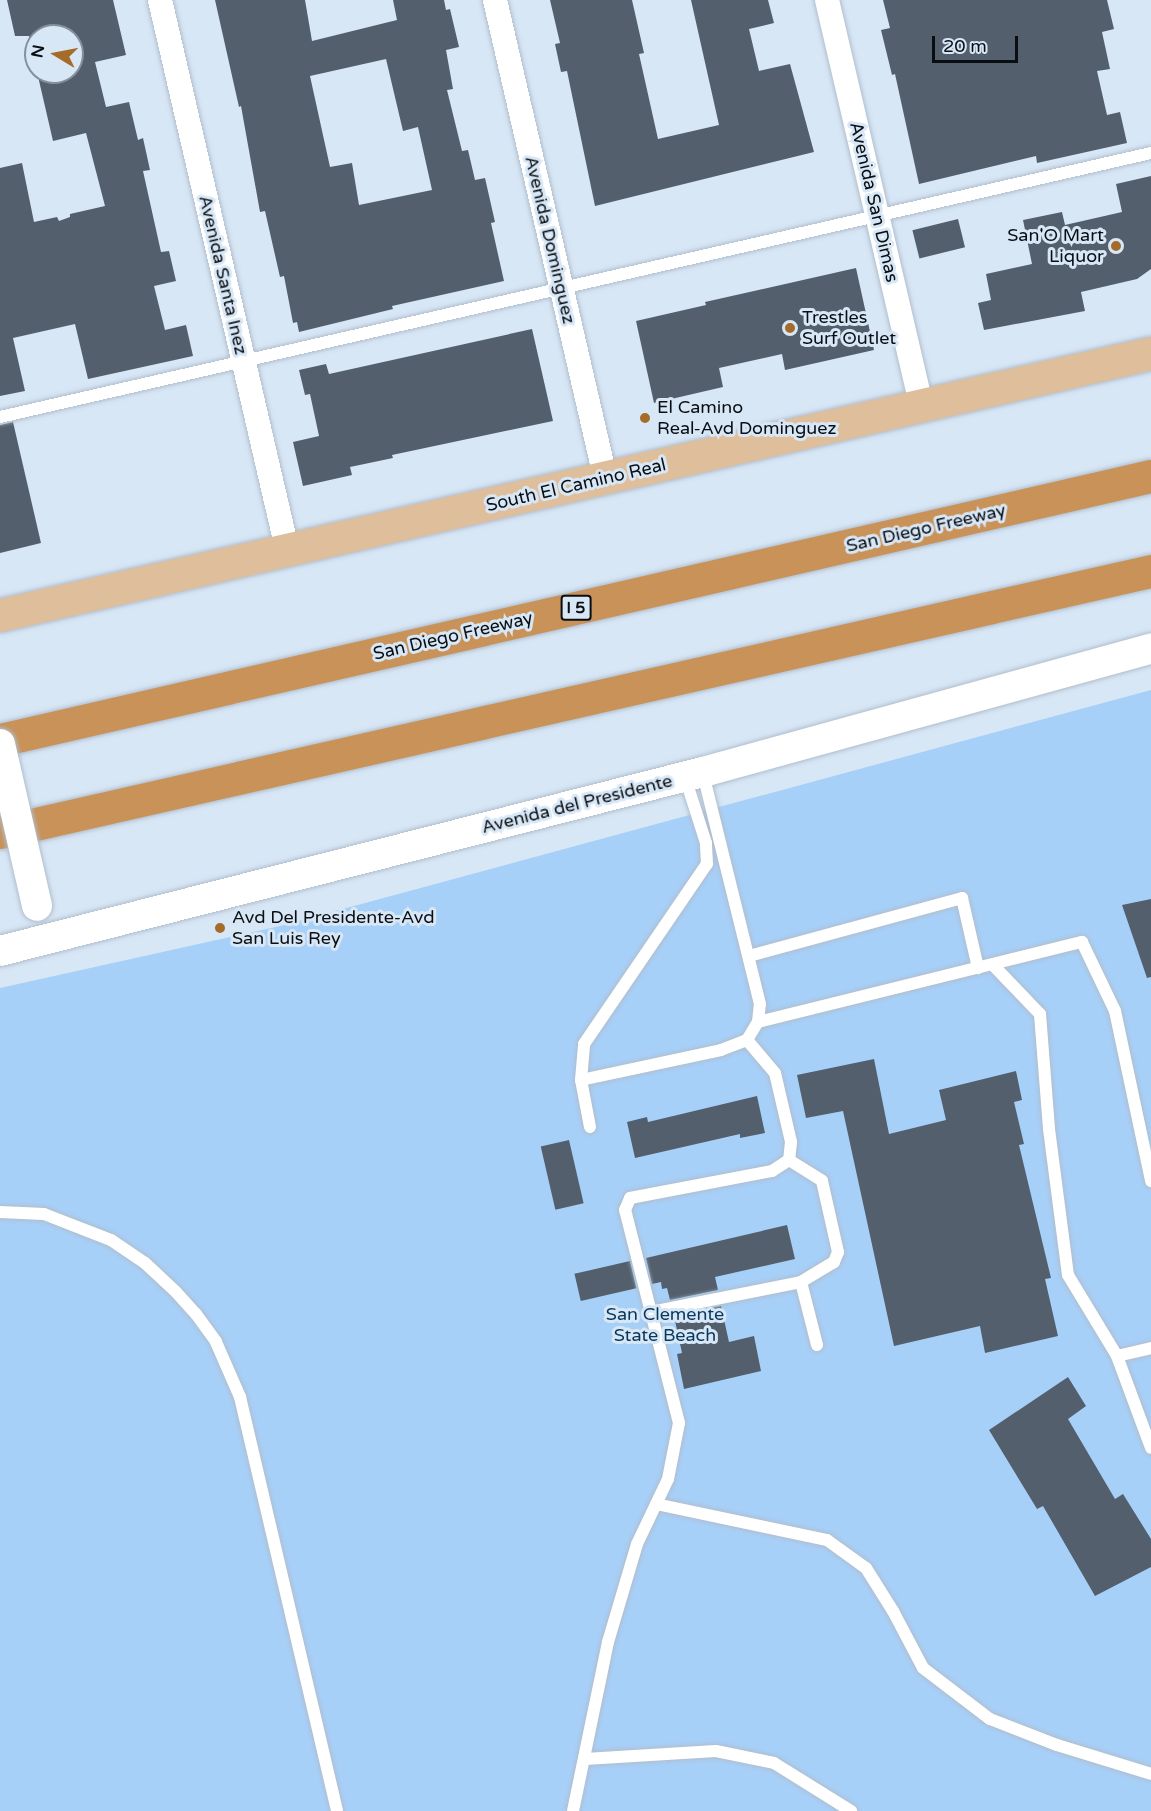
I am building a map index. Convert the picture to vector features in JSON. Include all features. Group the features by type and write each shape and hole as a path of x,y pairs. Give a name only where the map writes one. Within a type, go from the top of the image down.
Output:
{"highway":[{"name":"San Diego Freeway","path":"0,742 1151,476"},
{"path":"0,832 1151,571"}],"main road":[{"name":"South El Camino Real","path":"0,615 606,479 921,404 1151,353"}],"street":[{"name":"Avenida Santa Inez","path":"159,0 288,549"},
{"name":"Avenida Dominguez","path":"495,0 606,479"},
{"name":"Avenida San Dimas","path":"827,0 921,404"},
{"name":"Avenida del Presidente","path":"0,951 694,774 1151,649"},
{"path":"0,742 45,940"}],"lane":[{"path":"0,417 876,214 1151,153"},
{"path":"581,1080 721,1050 747,1040 758,1022 760,1004 749,956 694,774"},
{"path":"590,1127 581,1080 584,1044 707,864 706,843 694,774"},
{"path":"749,956 962,898 978,968"},
{"path":"758,1022 1082,942 1115,1011 1151,1181"},
{"path":"993,965 1040,1014 1049,1129 1068,1275 1117,1356 1151,1448"},
{"path":"747,1040 775,1073 791,1142 789,1160"},
{"path":"651,1312 801,1282 834,1262 838,1252 822,1181 789,1160"},
{"path":"573,1811 608,1642 637,1544 668,1479 678,1423 625,1210 630,1198 772,1171 789,1160"},
{"path":"0,1212 44,1214 111,1240 145,1263 176,1292 196,1314 216,1342 240,1397 337,1811"},
{"path":"801,1282 817,1345"},
{"path":"1117,1356 1151,1348"},
{"path":"656,1504 827,1540 866,1568 893,1611 923,1668 990,1719 1057,1745 1151,1774"},
{"path":"585,1759 716,1751 774,1763 851,1811"}],"green space":[{"name":"San Clemente State Beach","path":"1151,690 1151,1811 0,1811 0,988 280,926"}],"building":[{"path":"7,0 113,0 126,55 95,62 106,107 129,102 138,140 143,138 150,170 143,171 161,252 169,251 176,281 154,286 165,330 186,325 193,356 88,379 75,324 13,338 25,391 0,396 0,168 22,163 34,222 57,217 59,221 70,217 70,214 105,206 86,133 53,141 40,84 84,84 84,24 24,24 24,36 15,36"},
{"path":"215,0 305,0 312,41 397,20 393,0 444,0 446,10 450,9 459,47 446,50 453,89 447,90 462,151 468,150 475,180 485,178 495,222 491,223 504,281 392,306 393,309 299,332 297,322 293,323 284,276 280,277 265,211 260,212 241,106 239,107","holes":["386,59 403,131 418,127 432,190 359,205 352,163 330,167 310,76"]},
{"path":"550,0 632,0 644,53 639,54 658,139 719,125 691,0 768,0 774,23 749,29 759,71 790,64 814,152 595,206 567,71 561,72 555,44 560,43"},
{"path":"883,0 1107,0 1114,29 1102,32 1110,69 1097,71 1107,115 1120,112 1127,143 1037,163 1036,156 919,184 895,74 892,75 881,30 890,28"},
{"path":"1151,176 1151,269 1137,279 1081,292 1085,311 984,330 978,303 991,300 986,274 1032,264 1023,220 1062,212 1065,225 1122,212 1116,184"},
{"path":"958,219 965,247 919,259 912,230"},
{"name":"Trestles Surf Outlet","path":"856,268 874,350 785,370 782,354 719,368 723,387 654,403 636,321 706,305 705,302"},
{"path":"532,329 553,421 392,455 393,458 350,467 352,475 303,486 293,442 319,436 310,394 305,395 299,370 326,364 329,374"},
{"path":"13,422 41,543 0,553 0,425"},
{"path":"1151,899 1151,977 1147,978 1122,905"},
{"path":"874,1059 889,1134 946,1120 939,1090 1016,1071 1022,1100 1014,1102 1024,1144 1019,1145 1051,1278 1045,1279 1058,1336 985,1353 980,1326 894,1346 843,1111 806,1118 797,1075"},
{"path":"757,1096 765,1133 740,1138 740,1134 635,1158 627,1122 647,1117 648,1122"},
{"path":"569,1140 584,1203 555,1210 541,1147"},
{"path":"787,1225 795,1259 715,1277 718,1290 670,1300 667,1288 662,1289 661,1282 652,1284 646,1258"},
{"path":"630,1261 636,1288 581,1301 574,1274"},
{"path":"721,1306 729,1342 754,1336 761,1371 684,1389 677,1354 682,1353 674,1316"},
{"path":"1068,1377 1086,1406 1068,1419 1115,1499 1123,1494 1151,1539 1151,1567 1095,1596 1043,1506 1037,1509 989,1430"}],"place":[{"name":"San'O Mart Liquor","path":"1116,246"},
{"name":"Trestles Surf Outlet","path":"790,328"},
{"name":"El Camino Real-Avd Dominguez","path":"645,418"},
{"name":"Avd Del Presidente-Avd San Luis Rey","path":"220,928"}]}
